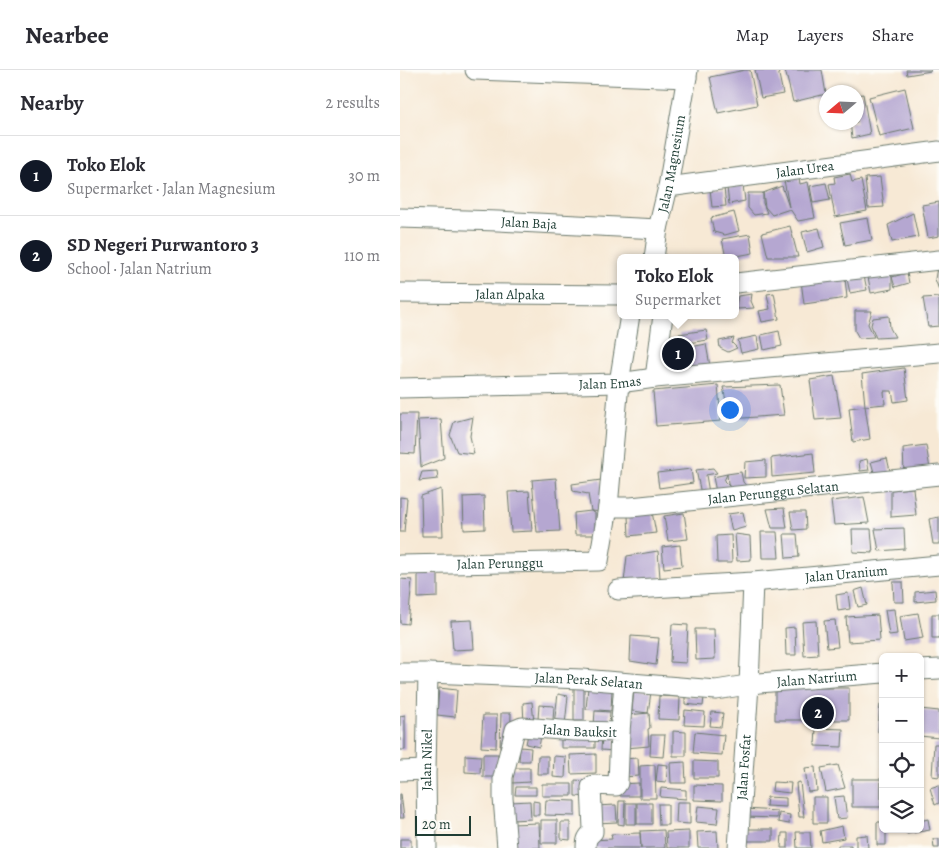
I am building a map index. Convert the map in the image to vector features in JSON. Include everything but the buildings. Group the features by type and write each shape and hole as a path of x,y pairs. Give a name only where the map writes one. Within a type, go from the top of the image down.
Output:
{"street":[{"path":"475,70 688,74"},
{"name":"Jalan Magnesium","path":"655,254 688,74"},
{"name":"Jalan Urea","path":"668,187 939,151"},
{"name":"Jalan Baja","path":"400,218 658,229"},
{"path":"739,283 939,260"},
{"name":"Jalan Alpaka","path":"400,293 617,295"},
{"path":"608,507 619,383 629,319"},
{"path":"655,378 662,319"},
{"name":"Jalan Emas","path":"400,388 619,383 655,378 939,354"},
{"name":"Jalan Perunggu Selatan","path":"608,507 631,507 939,475"},
{"name":"Jalan Perunggu","path":"400,565 599,561 608,507"},
{"name":"Jalan Uranium","path":"618,590 753,582 939,565"},
{"path":"749,685 753,582"},
{"path":"924,670 939,669"},
{"name":"Jalan Perak Selatan","path":"400,674 428,673 582,679 716,690 749,685"},
{"name":"Jalan Nikel","path":"427,848 428,673"},
{"name":"Jalan Natrium","path":"749,685 879,673"},
{"path":"620,732 624,683"},
{"name":"Jalan Fosfat","path":"738,848 749,685"},
{"name":"Jalan Bauksit","path":"507,848 502,798 503,777 515,730 522,726 574,731 620,732 618,783 614,786 593,785 591,787 593,832 586,839 586,848"},
{"path":"400,771 426,770"}],"place":[{"name":"Toko Elok","path":"678,354"},
{"name":"SD Negeri Purwantoro 3","path":"818,713"}]}
